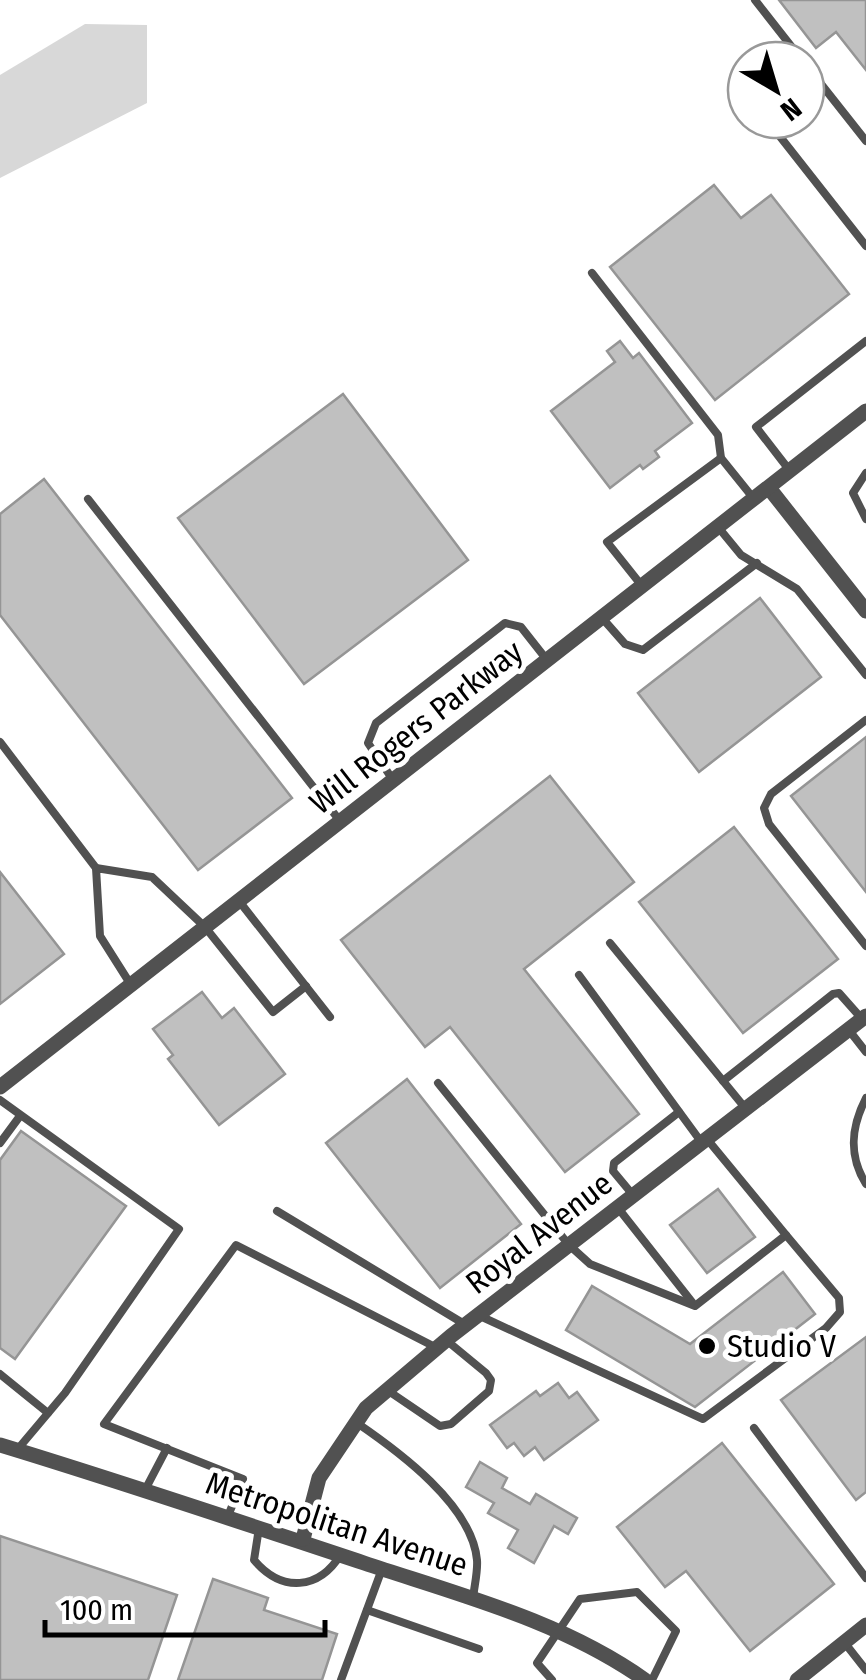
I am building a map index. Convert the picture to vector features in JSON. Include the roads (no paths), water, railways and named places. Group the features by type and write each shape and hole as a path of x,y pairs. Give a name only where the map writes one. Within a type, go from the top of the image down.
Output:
{"street":[{"name":"Will Rogers Parkway","path":"0,1086 866,410"},
{"path":"768,488 866,611"},
{"name":"Royal Avenue","path":"303,1539 319,1478 356,1422 388,1390 472,1320 859,1021"},
{"name":"Metropolitan Avenue","path":"0,1445 303,1539 473,1599 606,1652 649,1680"},
{"path":"796,1680 866,1625"}],"lane":[{"path":"754,0 786,40"},
{"path":"826,91 866,141"},
{"path":"783,140 866,246"},
{"path":"592,272 718,435 721,458 754,499"},
{"path":"790,471 756,427 866,341"},
{"path":"642,586 607,542 721,458"},
{"path":"866,473 852,493 866,519"},
{"path":"88,499 340,822"},
{"path":"718,527 741,555 796,589 866,675"},
{"path":"602,618 626,644 643,650 756,563"},
{"path":"393,780 368,743 376,722 505,624 521,627 547,660"},
{"path":"866,720 771,794 764,808 770,824 866,946"},
{"path":"0,742 96,868 100,936 131,985"},
{"path":"96,868 152,877 205,927 274,1012 306,986"},
{"path":"239,901 330,1017"},
{"path":"610,943 746,1109"},
{"path":"276,1211 472,1320 703,1419 826,1328 840,1312 839,1298 679,1112 578,975"},
{"path":"723,1081 833,994 839,993 859,1021 866,1052"},
{"path":"438,1083 569,1246 590,1264 695,1306"},
{"path":"866,1098 854,1120 852,1150 866,1184"},
{"path":"0,1100 179,1228 17,1450"},
{"path":"634,1196 613,1171 614,1163 679,1112"},
{"path":"0,1143 20,1116"},
{"path":"618,1208 695,1306"},
{"path":"695,1306 786,1235"},
{"path":"228,1516 243,1479 104,1424 236,1245 442,1344 491,1380 490,1391 451,1424 440,1426 388,1390"},
{"path":"0,1374 48,1412"},
{"path":"356,1422 407,1460 442,1493 464,1527 477,1559 473,1599"},
{"path":"754,1428 866,1578"},
{"path":"146,1490 167,1448"},
{"path":"260,1526 254,1560 268,1572 302,1584 317,1583 329,1574 341,1554"},
{"path":"342,1680 382,1569"},
{"path":"552,1680 536,1663 580,1599 637,1592 676,1631 649,1680"},
{"path":"367,1610 479,1649"},
{"path":"844,1642 866,1670"}],"place":[{"name":"Studio V","path":"707,1346"}]}
